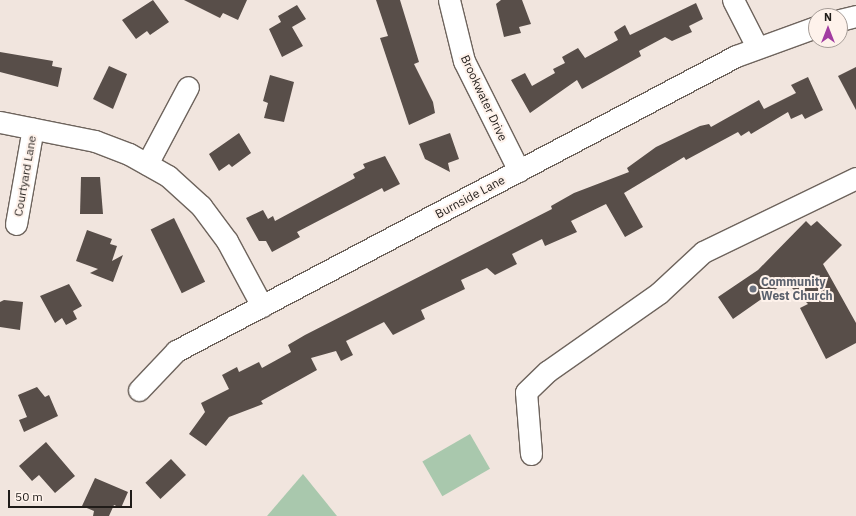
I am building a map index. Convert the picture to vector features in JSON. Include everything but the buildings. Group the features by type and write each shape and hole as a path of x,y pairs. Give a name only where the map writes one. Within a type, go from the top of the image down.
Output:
{"street":[{"name":"Brookwater Drive","path":"449,0 464,61 519,171"},
{"path":"733,0 757,46"},
{"name":"Burnside Lane","path":"139,390 176,351 757,46 808,30"},
{"path":"147,164 188,87"},
{"path":"0,122 95,141 147,164 201,206 227,241 262,306"},
{"name":"Courtyard Lane","path":"16,224 33,128"},
{"path":"531,454 526,392 548,371 653,297 703,252 856,178"}],"green space":[{"path":"470,434 490,469 442,496 422,461"},
{"path":"303,474 337,516 267,516"}],"place":[{"name":"Community West Church","path":"753,289"}]}
